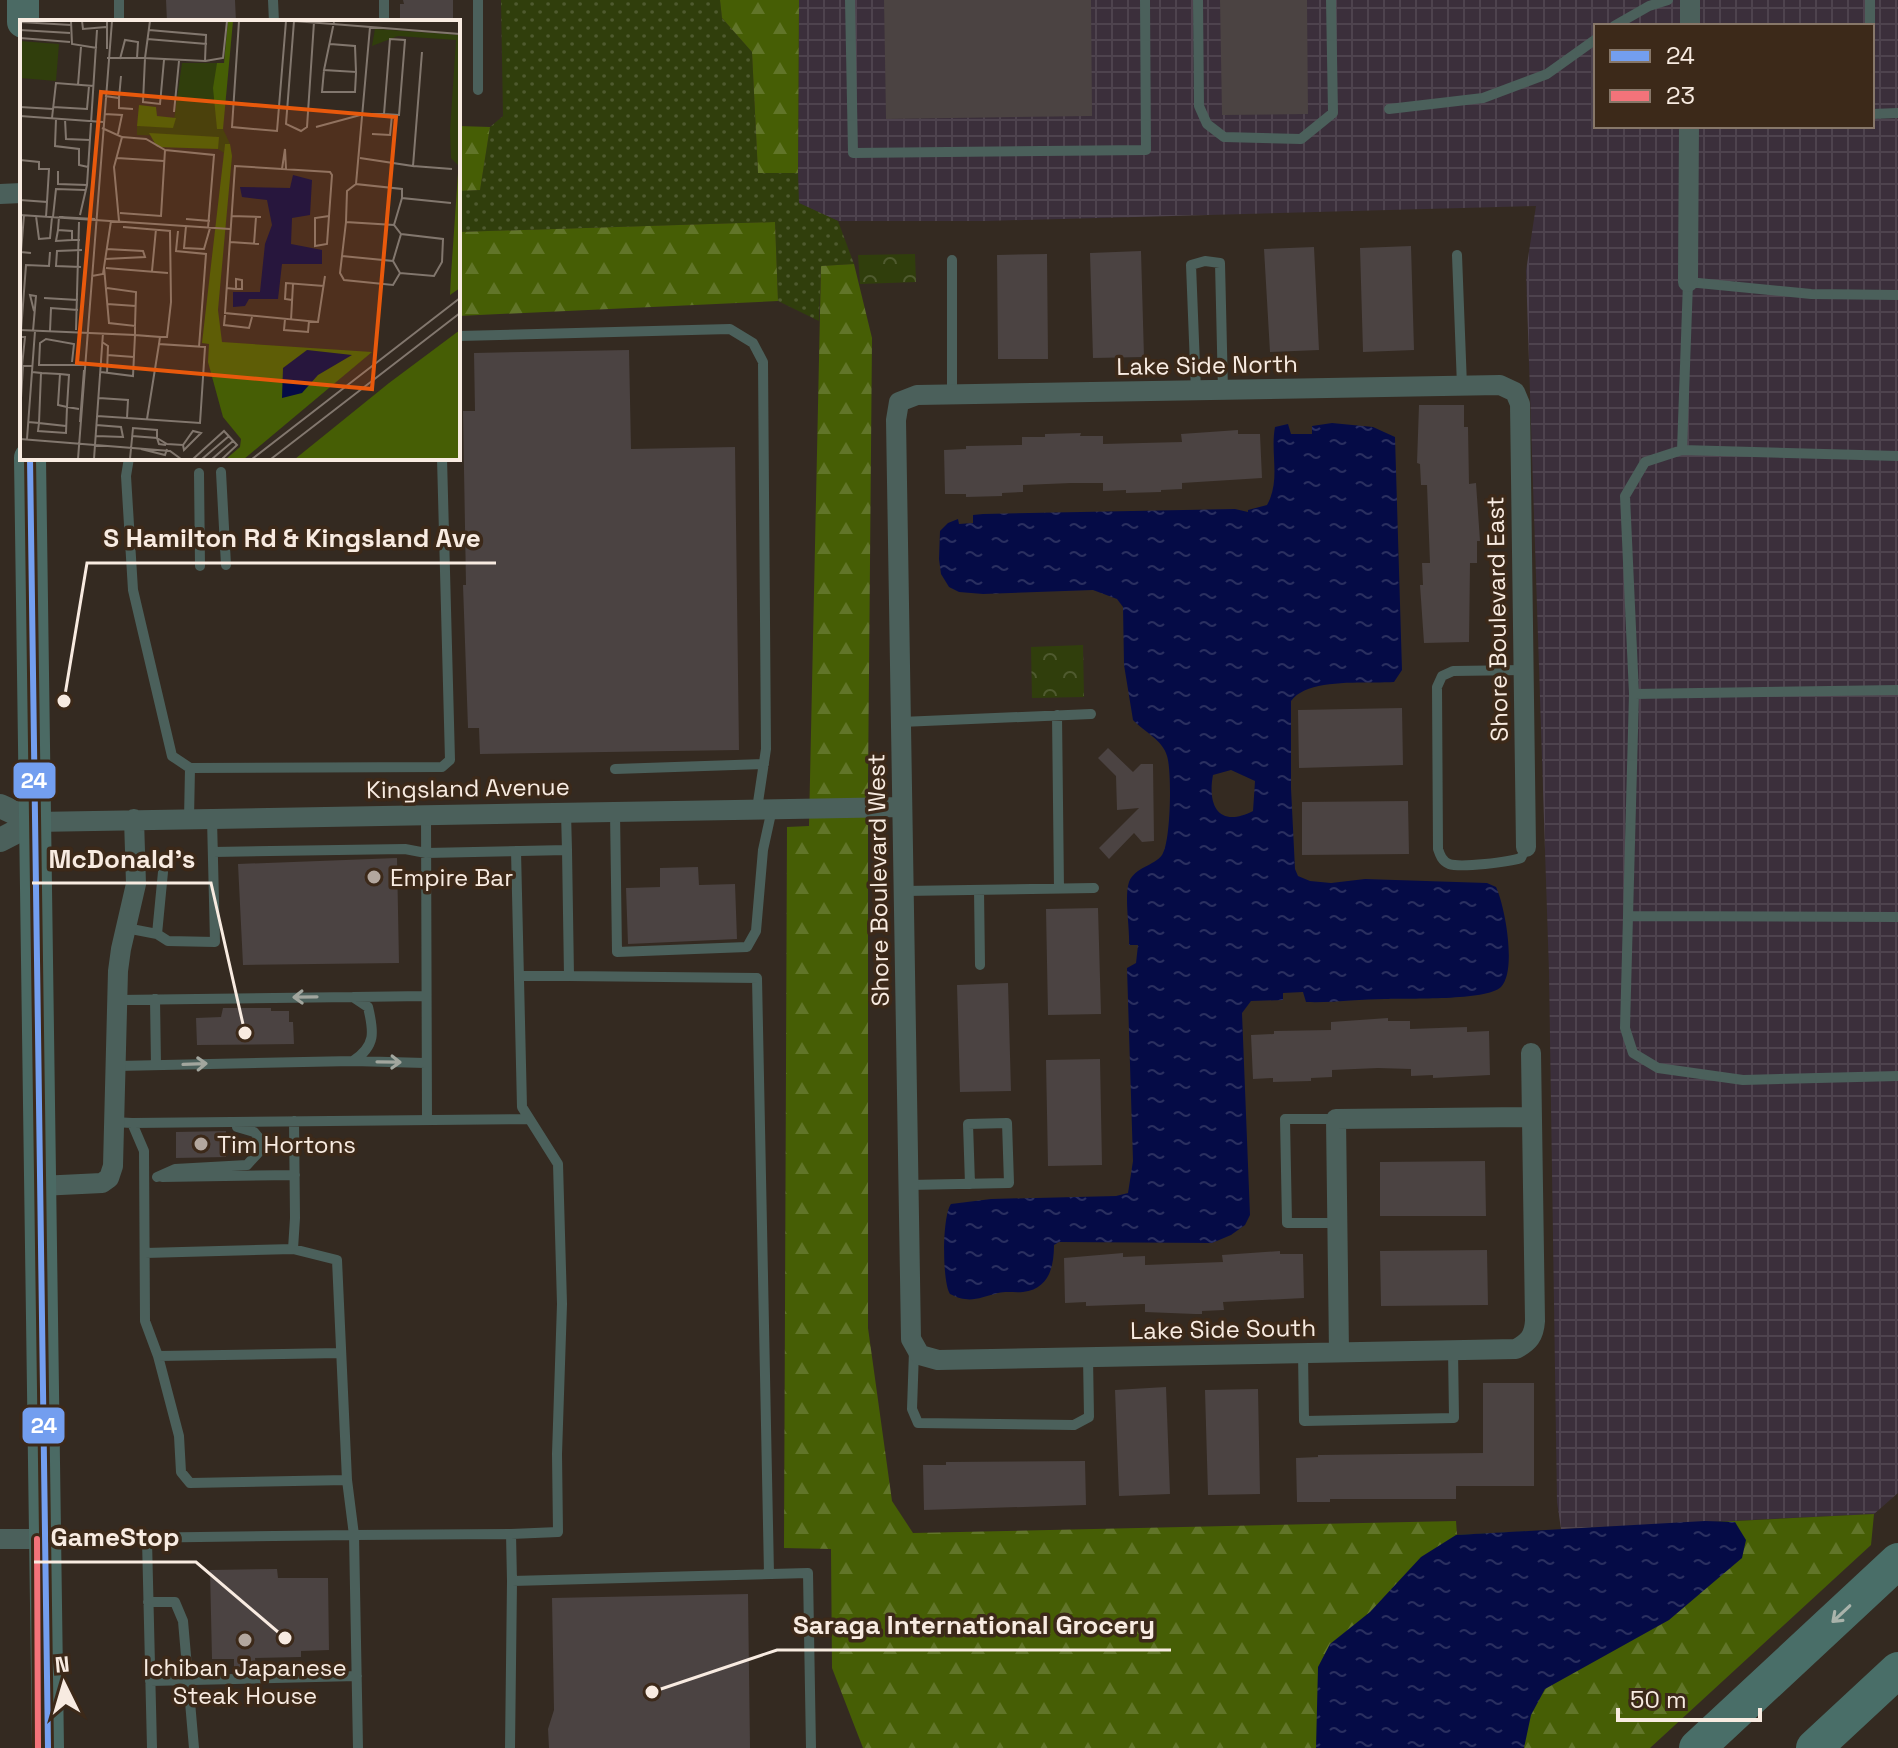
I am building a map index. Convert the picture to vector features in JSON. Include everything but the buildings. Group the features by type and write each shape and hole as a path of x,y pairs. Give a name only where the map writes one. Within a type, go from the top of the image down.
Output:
{"highway":[{"path":"1697,1748 1898,1561"},
{"path":"1814,1748 1898,1670"}],"main road":[{"path":"30,460 48,1748"}],"street":[{"path":"1690,0 1690,24"},
{"path":"1688,282 1689,128"},
{"path":"0,194 20,193"},
{"name":"Lake Side North","path":"899,402 917,395 1500,385 1515,392"},
{"name":"Shore Boulevard East","path":"1515,392 1520,404 1526,847"},
{"name":"Shore Boulevard West","path":"899,402 896,420 911,1339 917,1352"},
{"path":"0,806 35,822"},
{"name":"Kingsland Avenue","path":"35,822 902,807"},
{"path":"40,1186 102,1183 109,1178 113,1166 122,1122 117,1066 118,1000 121,949 136,884 134,819"},
{"path":"0,840 35,822"},
{"path":"1339,1352 1336,1119 1532,1117 1531,1053"},
{"name":"Lake Side South","path":"917,1352 938,1360 1516,1349 1527,1344 1534,1333 1535,1321 1532,1117"},
{"path":"0,1539 47,1539"}],"lane":[{"path":"273,0 274,20"},
{"path":"478,0 478,90"},
{"path":"850,0 853,153 1146,150 1145,0"},
{"path":"1198,0 1199,106 1207,124 1224,137 1301,139 1333,113 1331,0"},
{"path":"1618,24 1649,6 1668,0"},
{"path":"1870,0 1870,24"},
{"path":"1389,109 1483,98 1547,74 1594,40"},
{"path":"1874,114 1898,113"},
{"path":"1457,255 1462,386"},
{"path":"952,260 952,395"},
{"path":"1196,391 1191,265 1205,261 1220,263 1223,391"},
{"path":"1682,450 1688,282 1811,294 1898,295"},
{"path":"460,336 730,329 753,343 763,362 766,734 763,850 756,931 747,947 617,952 615,812"},
{"path":"1898,456 1682,450 1645,462 1625,496 1634,694 1625,1028 1633,1053 1658,1068 1743,1080 1898,1076"},
{"path":"129,460 126,476 133,590 172,756 190,768 442,767 450,760 442,460"},
{"path":"221,472 226,565"},
{"path":"199,473 200,566"},
{"path":"1524,670 1453,671 1442,676 1437,687 1438,849 1442,859 1450,864 1508,862 1521,858 1526,847"},
{"path":"1634,694 1898,690"},
{"path":"901,722 1091,714"},
{"path":"1057,715 1059,889"},
{"path":"615,769 764,764"},
{"path":"189,819 190,768"},
{"path":"566,813 569,976"},
{"path":"426,815 427,1120"},
{"path":"126,928 157,934 168,941 215,942 212,819"},
{"path":"213,852 567,850"},
{"path":"47,1539 558,1532 562,1304 558,1164 522,1107 516,851"},
{"path":"157,934 163,872"},
{"path":"904,891 1094,888"},
{"path":"979,890 980,965"},
{"path":"1628,916 1898,917"},
{"path":"519,976 757,978 769,1574"},
{"path":"118,1000 426,996"},
{"path":"353,997 368,1007 372,1034 367,1052 353,1061"},
{"path":"155,999 156,1065"},
{"path":"117,1066 353,1061 425,1063"},
{"path":"122,1122 529,1119"},
{"path":"1336,1119 1285,1119 1287,1223 1337,1223"},
{"path":"293,1249 294,1121"},
{"path":"122,1122 144,1151 145,1321 158,1356 179,1436 181,1472 190,1483 347,1480"},
{"path":"157,1177 175,1169 247,1165 254,1160 260,1146 259,1138 246,1128 175,1128 158,1123"},
{"path":"909,1185 970,1184 1009,1183 1007,1123 968,1124 970,1184"},
{"path":"144,1177 295,1175"},
{"path":"145,1253 293,1249 337,1260 347,1480 354,1535 358,1748"},
{"path":"1303,1353 1304,1421 1454,1418 1453,1350"},
{"path":"917,1352 912,1409 918,1423 1074,1425 1089,1417 1088,1357"},
{"path":"158,1356 340,1353"},
{"path":"510,1748 511,1534"},
{"path":"147,1540 152,1748"},
{"path":"512,1581 808,1573 811,1748"},
{"path":"148,1602 175,1602 183,1621 194,1748"},
{"path":"150,1681 357,1676"}],"shaded area":[{"path":"799,0 1898,0 1898,1493 1874,1514 1561,1529 1557,1502 1549,972 1526,271 1536,206 984,221 838,221 798,203"}],"green space":[{"path":"501,0 720,0 722,18 752,52 758,173 798,173 799,203 838,221 854,264 821,266 819,321 778,301 775,222 460,232 460,191 480,190 490,127 503,116"},
{"path":"720,0 799,0 798,173 758,173 752,52 722,18"},
{"path":"460,126 490,127 480,190 460,191"},
{"path":"775,222 778,301 460,316 460,232"},
{"path":"915,254 916,282 860,284 858,255"},
{"path":"854,264 872,338 868,1328 892,1501 913,1533 1456,1521 1457,1535 1874,1514 1871,1545 1650,1748 863,1748 832,1668 831,1549 784,1548 787,827 809,826 821,266"},
{"path":"1083,645 1084,697 1032,698 1031,647"}],"water":[{"path":"1332,423 1373,427 1395,437 1402,670 1394,682 1324,685 1299,693 1291,701 1295,869 1298,876 1310,881 1331,883 1365,879 1487,883 1496,887 1508,938 1506,979 1501,987 1493,991 1464,997 1306,1002 1303,992 1283,993 1283,1000 1251,1001 1242,1013 1250,1215 1245,1225 1212,1243 1059,1242 1054,1245 1048,1276 1032,1290 1001,1292 974,1299 957,1297 950,1294 947,1287 944,1263 946,1221 951,1204 991,1199 1116,1196 1128,1193 1133,1161 1127,968 1136,963 1138,945 1129,945 1128,888 1132,877 1162,855 1165,848 1170,790 1165,750 1133,720 1124,665 1123,607 1117,599 1093,590 959,592 949,587 941,574 940,531 958,519 959,524 973,523 973,515 983,514 1235,509 1248,512 1267,505 1271,496 1275,427 1288,424 1291,434 1312,434 1312,426","holes":["1231,770 1255,781 1253,811 1232,817 1218,811 1212,797 1213,775"]},
{"path":"1735,1522 1746,1540 1742,1558 1669,1620 1545,1689 1531,1715 1524,1748 1316,1748 1318,1667 1330,1644 1370,1612 1421,1557 1456,1535"}],"transit line":[{"name":"24","path":"30,460 48,1748"},
{"name":"23","path":"37,1539 38,1748"}],"place":[{"name":"S Hamilton Rd & Kingsland Ave","path":"64,701"},
{"name":"Empire Bar","path":"374,877"},
{"name":"McDonald's","path":"245,1033"},
{"name":"Tim Hortons","path":"201,1144"},
{"name":"GameStop","path":"285,1638"},
{"name":"Ichiban Japanese Steak House","path":"245,1640"},
{"name":"Saraga International Grocery","path":"652,1692"}]}
